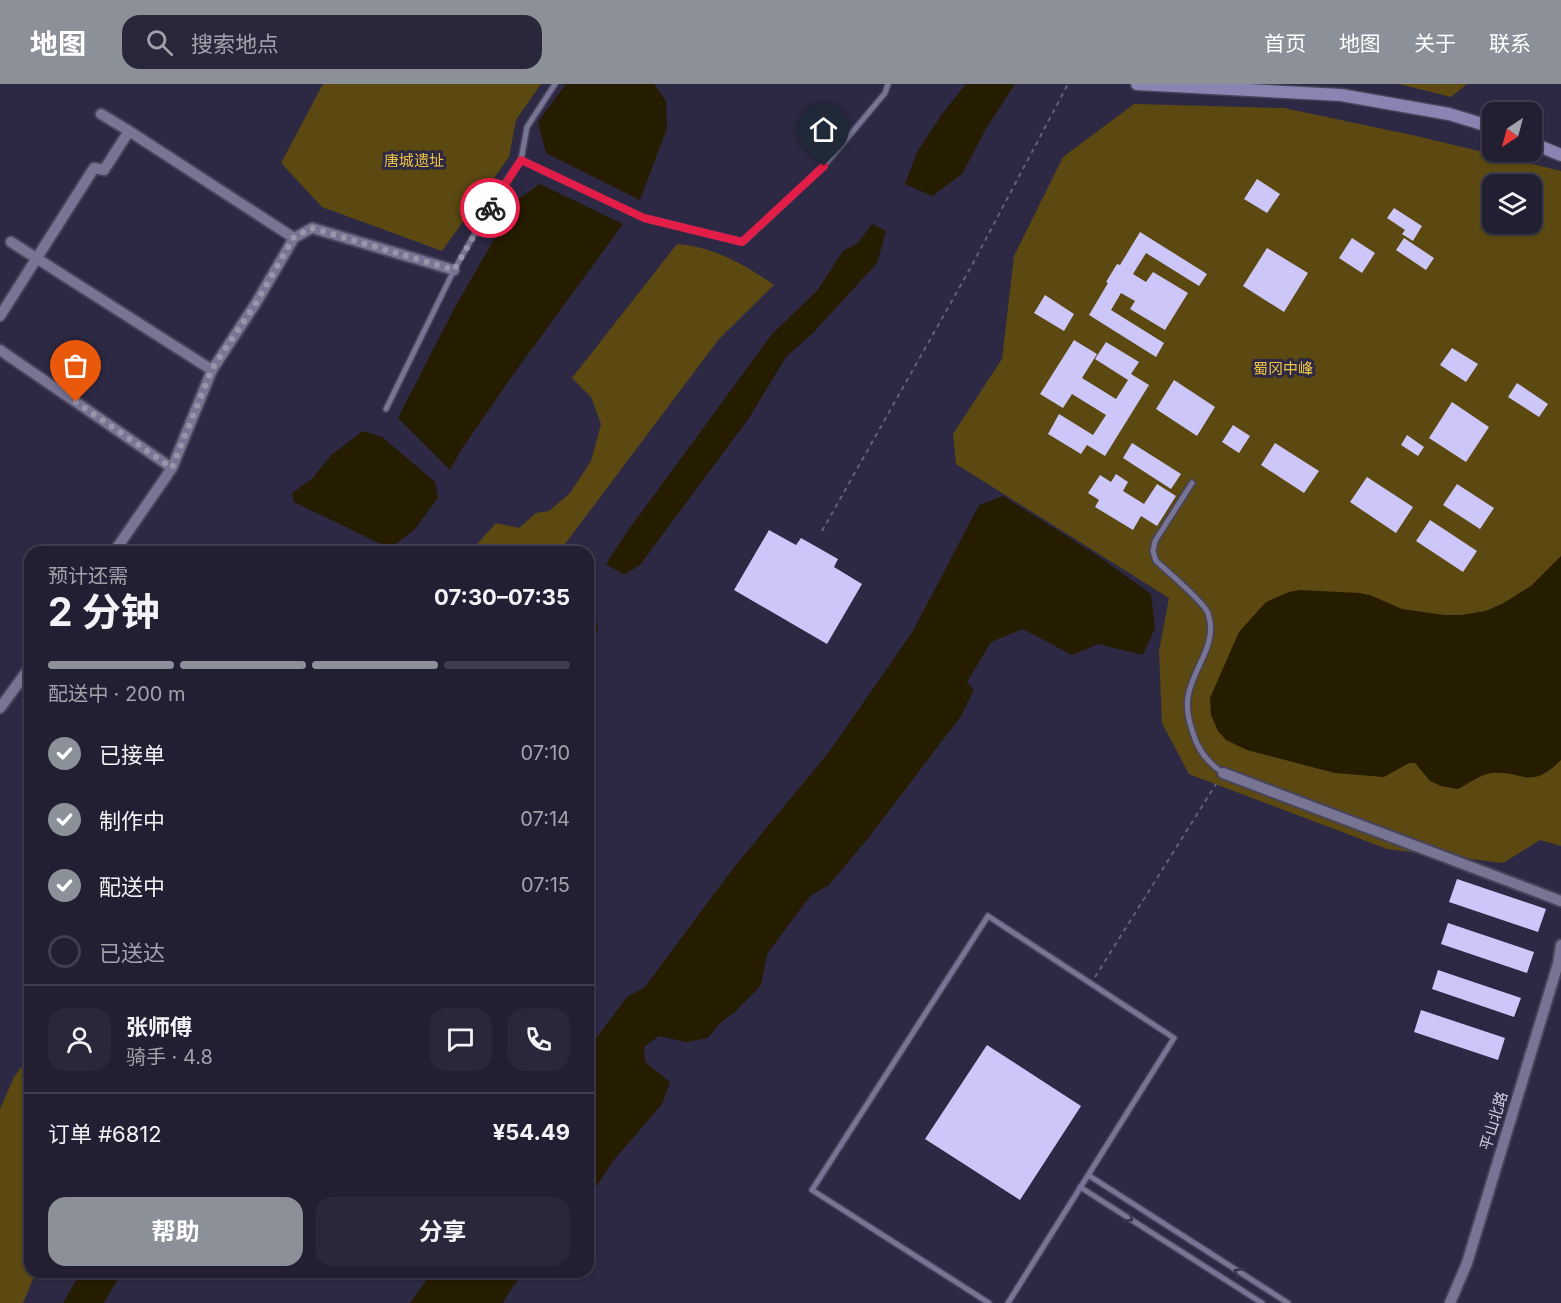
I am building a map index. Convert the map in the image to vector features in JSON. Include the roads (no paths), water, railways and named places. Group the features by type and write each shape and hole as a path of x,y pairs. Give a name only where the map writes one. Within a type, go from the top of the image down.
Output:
{"street":[{"path":"1137,84 1341,95 1449,114 1482,124"},
{"path":"101,114 294,237"},
{"path":"0,316 94,168 104,170 129,131"},
{"path":"1542,146 1561,155"},
{"path":"118,546 172,468 212,369 256,303 294,237 312,228 454,270"},
{"path":"11,242 212,369"},
{"path":"0,350 172,468"},
{"path":"0,708 24,675"},
{"path":"1223,773 1561,901"},
{"name":"平山北路","path":"1450,1303 1467,1263 1558,964 1561,945"}],"lane":[{"path":"386,410 454,270 499,191 521,160 527,127 555,84"},
{"path":"521,160 644,218 742,242 824,166 885,93 888,84"},
{"path":"1192,483 1155,541 1153,551 1156,561 1208,612 1210,627 1208,648 1191,687 1188,707 1190,724 1200,751 1214,767 1223,773"},
{"path":"989,1303 812,1190 988,916 1174,1038 1008,1303"},
{"path":"1088,1175 1288,1303"},
{"path":"1080,1187 1262,1303"}],"park label":[{"name":"唐城遗址","path":"414,161"},
{"name":"蜀冈中峰","path":"1283,369"}]}
